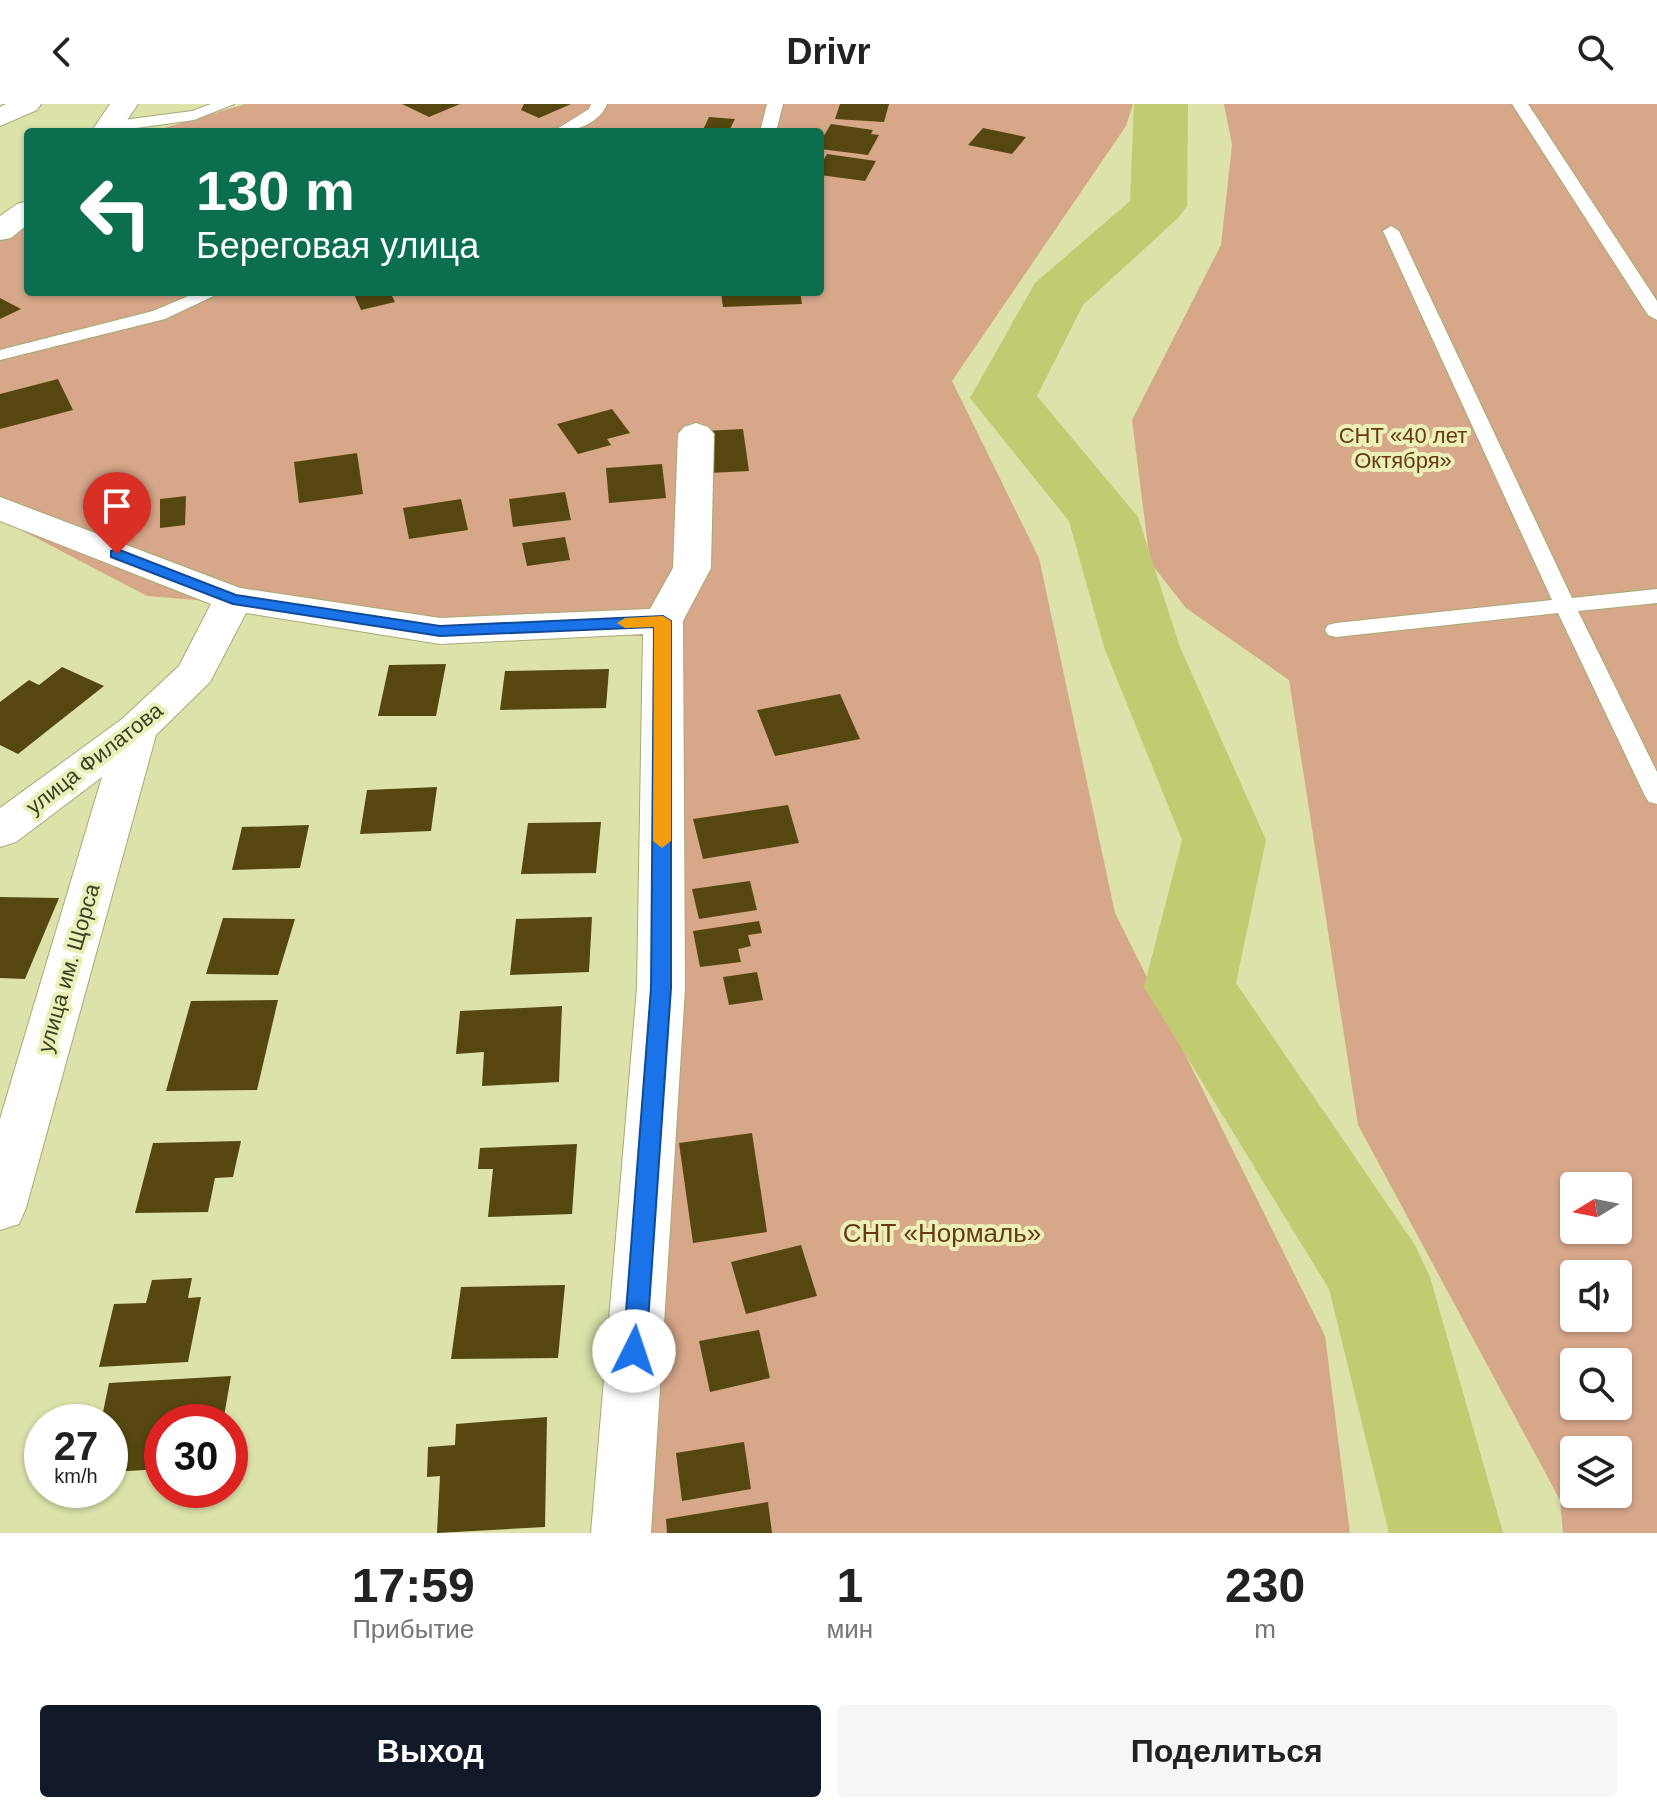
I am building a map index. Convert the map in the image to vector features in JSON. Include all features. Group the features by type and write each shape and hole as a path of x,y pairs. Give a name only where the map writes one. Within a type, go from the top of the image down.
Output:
{"street":[{"path":"0,118 27,104"},
{"path":"0,231 24,213"},
{"path":"621,1533 661,988 663,621 692,568 696,434"},
{"path":"0,508 233,599 440,631 663,621"},
{"name":"улица Филатова","path":"0,831 137,729 196,673 233,599"},
{"name":"улица им. Щорса","path":"0,1208 137,729"}],"lane":[{"path":"112,121 194,115 226,104"},
{"path":"567,128 596,112 599,104"},
{"path":"769,128 775,104"},
{"path":"1520,104 1657,315"},
{"path":"1391,231 1657,796"},
{"path":"0,355 159,315 204,296"},
{"path":"1336,630 1657,596"}],"green space":[{"name":"СНТ «Нормаль»","path":"245,104 1133,104 1126,126 952,381 1039,558 1115,913 1325,1336 1350,1533 625,1533 675,639 147,596 0,519 0,222 24,207 24,296 824,296 824,128 164,128"},
{"name":"СНТ «40 лет Октября»","path":"1224,104 1657,104 1657,1533 1563,1533 1561,1508 1632,1508 1632,1436 1560,1436 1560,1500 1358,1125 1289,680 1186,608 1150,562 1132,420 1221,245 1232,145"}],"building":[{"path":"402,104 460,104 429,117"},
{"path":"524,104 571,104 539,118 521,110"},
{"path":"840,104 889,104 884,122 835,119"},
{"path":"709,117 735,119 730,128 704,128"},
{"path":"831,124 873,130 871,134 879,135 868,155 824,150 824,135"},
{"path":"983,128 1026,137 1012,154 968,145"},
{"path":"827,154 876,161 865,181 824,176"},
{"path":"355,296 392,296 395,302 361,310"},
{"path":"722,296 801,296 802,304 723,307"},
{"path":"0,298 21,309 0,319"},
{"path":"58,379 73,410 0,429 0,394"},
{"path":"612,409 630,433 607,439 611,445 578,454 557,424"},
{"path":"743,429 749,471 709,473 705,431"},
{"path":"357,453 363,494 299,503 294,462"},
{"path":"662,464 666,498 609,503 606,468"},
{"path":"565,492 571,520 513,527 509,499"},
{"path":"186,496 185,525 160,528 160,499"},
{"path":"461,499 468,530 409,539 403,508"},
{"path":"565,537 570,560 527,566 522,543"},
{"path":"446,664 436,716 378,716 389,665"},
{"path":"62,667 104,686 18,754 0,745 0,702 29,680 39,685"},
{"path":"609,669 606,708 500,710 505,671"},
{"path":"840,694 860,739 775,756 757,710"},
{"path":"437,787 431,831 360,834 367,790"},
{"path":"788,805 799,843 703,859 693,819"},
{"path":"601,822 596,873 521,874 528,823"},
{"path":"309,825 300,868 232,870 242,827"},
{"path":"750,881 757,910 699,919 692,889"},
{"path":"0,897 59,898 25,979 0,978"},
{"path":"592,917 589,972 510,975 516,919"},
{"path":"223,918 295,919 278,975 206,974"},
{"path":"759,921 762,933 748,935 751,946 738,949 741,962 700,967 693,931"},
{"path":"757,972 763,1000 729,1005 723,977"},
{"path":"278,1000 257,1090 166,1091 191,1001"},
{"path":"562,1006 559,1082 482,1086 484,1052 456,1054 460,1011"},
{"path":"752,1133 767,1232 693,1243 679,1143"},
{"path":"241,1141 233,1177 215,1178 208,1212 135,1213 153,1143"},
{"path":"577,1144 572,1214 488,1217 493,1169 478,1169 480,1148"},
{"path":"801,1245 817,1296 746,1314 731,1262"},
{"path":"192,1278 188,1298 201,1297 188,1362 99,1367 114,1304 146,1303 152,1280"},
{"path":"565,1285 558,1358 451,1359 461,1287"},
{"path":"759,1330 770,1378 710,1392 699,1341"},
{"path":"231,1376 226,1404 144,1404 144,1470 128,1471 128,1404 105,1404 109,1383"},
{"path":"547,1417 545,1527 437,1533 440,1476 427,1477 428,1447 455,1445 456,1424"},
{"path":"744,1442 751,1489 682,1501 676,1453"},
{"path":"768,1502 772,1533 667,1533 666,1519"}],"waterway":[{"path":"1161,104 1158,206 1057,296 1003,398 1103,517 1142,647 1224,840 1190,987 1378,1277 1446,1533"}],"slow traffic":[{"path":"625,623 663,621 662,841"}],"route":[{"path":"117,554 233,599 440,631 663,621 661,988 634,1351"}]}
